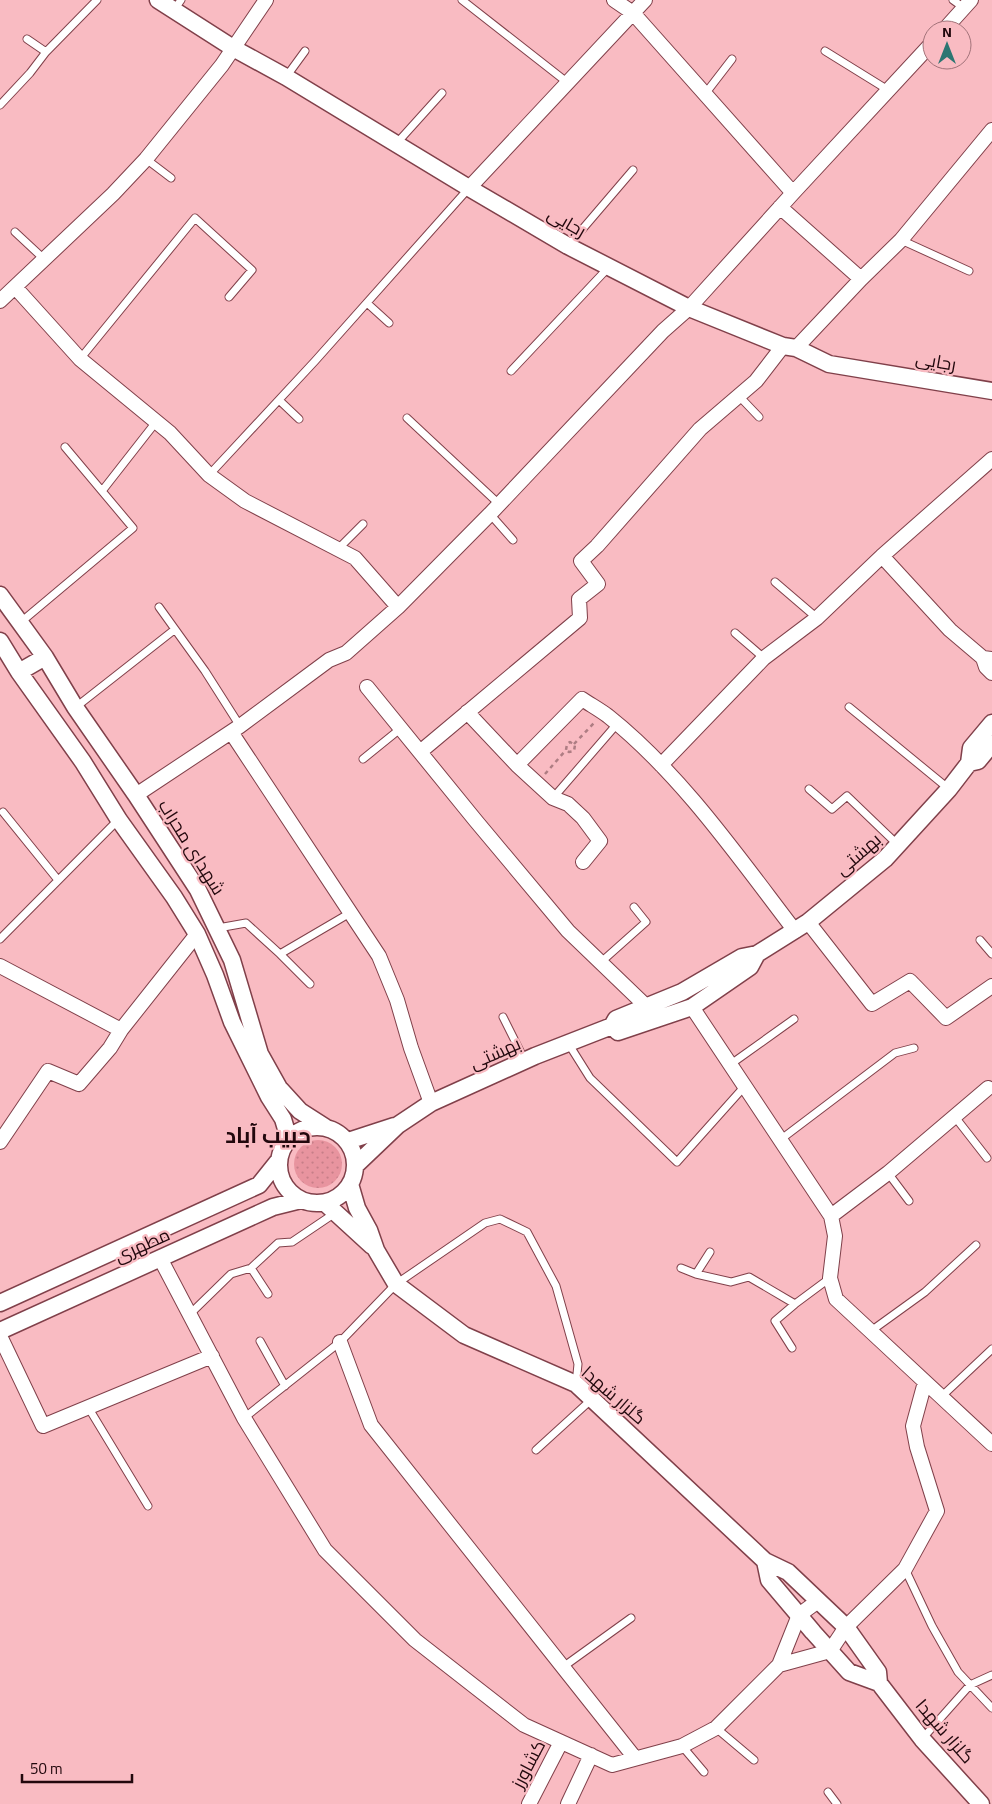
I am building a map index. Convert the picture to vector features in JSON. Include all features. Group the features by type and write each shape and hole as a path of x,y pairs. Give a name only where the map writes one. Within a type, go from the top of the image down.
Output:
{"street":[{"name":"رجایی","path":"158,0 177,5 233,48 286,77 568,246 689,308 829,364 992,391"},
{"path":"0,301 113,194 146,159 222,65 266,0"},
{"path":"614,0 633,13 792,193"},
{"path":"469,188 645,0"},
{"path":"951,20 963,3"},
{"path":"136,795 235,729 329,660 346,653 398,606 494,509 663,331 689,308 792,193 922,54"},
{"path":"420,752 500,687 580,618 580,599 598,584 581,561 597,546 700,429 756,381 901,240 992,130"},
{"path":"780,207 861,279"},
{"path":"15,288 80,358 170,433 209,475 245,501 355,558 398,606"},
{"path":"661,765 764,658 817,618 882,556 992,458"},
{"path":"882,556 950,630 987,659 986,667 992,673"},
{"name":"شهدای محراب","path":"0,596 45,657 75,707 136,795 198,890 232,960 260,1054 279,1088 300,1111 325,1127"},
{"path":"0,641 18,672 83,762 119,820 174,897 197,934 211,965 232,1022 282,1119 289,1138"},
{"path":"18,672 45,657"},
{"path":"366,687 568,931 647,1007"},
{"path":"517,765 582,699 617,724 661,765 722,837 872,1004 910,981 946,1018 992,986"},
{"path":"467,712 517,765 553,798 568,804 583,818 600,841 583,862"},
{"path":"992,723 971,748 969,763 978,761 992,744"},
{"path":"235,729 379,956 397,1000 411,1048 431,1104"},
{"name":"بهشتی","path":"398,1125 431,1104 612,1026 616,1019 682,992 742,957 756,954 802,926 885,859 949,789 969,763"},
{"path":"0,1142 48,1071 79,1084 110,1048 121,1030 197,934"},
{"name":"بهشتی","path":"612,1026 618,1032 692,1007 750,967 756,954"},
{"path":"211,965 232,960"},
{"path":"0,966 121,1030"},
{"path":"682,992 831,1216 835,1236 830,1278 836,1298 992,1444"},
{"path":"831,1216 888,1173 988,1088"},
{"path":"348,1141 398,1125"},
{"path":"356,1166 398,1125"},
{"path":"330,1208 336,1199 347,1190 354,1179 356,1166 354,1152 348,1141 338,1132 325,1127 312,1127 299,1131 289,1138 282,1148 279,1160 280,1172 284,1183 291,1193 301,1200 330,1208 376,1250"},
{"name":"مطهری","path":"0,1303 259,1185 279,1160"},
{"path":"350,1184 376,1250"},
{"path":"236,1196 244,1196 251,1200 253,1212 248,1219"},
{"name":"مطهری","path":"0,1331 273,1207 301,1200"},
{"name":"گلزار شهدا","path":"376,1250 396,1284 464,1335 576,1384 765,1561 788,1572 846,1627 878,1672 879,1683 922,1739 981,1804"},
{"path":"160,1258 244,1418 325,1550 414,1640 524,1725 612,1765 682,1746 716,1728 779,1665 798,1615 818,1601"},
{"path":"0,1336 43,1426 212,1356"},
{"path":"340,1342 371,1425 635,1758"},
{"path":"779,1665 830,1651 846,1627 905,1569 937,1511 917,1447 913,1426 925,1382"},
{"name":"گلزار شهدا","path":"765,1561 769,1580 849,1672 879,1683"},
{"name":"کشاورز","path":"529,1804 561,1742"},
{"path":"568,1804 591,1755"}],"lane":[{"path":"0,105 30,73 46,52 97,0"},
{"path":"462,0 568,83"},
{"path":"27,39 46,52"},
{"path":"286,77 305,51"},
{"path":"825,51 888,90"},
{"path":"705,94 732,59"},
{"path":"396,144 442,93"},
{"path":"146,159 171,178"},
{"path":"568,246 633,170"},
{"path":"209,475 367,303 469,188"},
{"path":"80,358 195,218 252,270 229,297"},
{"path":"15,232 44,259"},
{"path":"901,240 969,271"},
{"path":"511,371 608,267"},
{"path":"367,303 389,323"},
{"path":"739,396 759,417"},
{"path":"279,400 299,419"},
{"path":"407,418 494,509 513,540"},
{"path":"102,491 156,422"},
{"path":"21,622 133,528 65,447"},
{"path":"338,549 363,524"},
{"path":"775,582 817,618"},
{"path":"159,608 205,671 235,729"},
{"path":"75,707 174,630"},
{"path":"735,633 764,658"},
{"path":"849,706 949,789"},
{"path":"553,798 617,724"},
{"path":"363,759 400,728"},
{"path":"809,789 832,809 847,796 898,846"},
{"path":"3,812 58,880"},
{"path":"0,939 119,820"},
{"path":"600,963 646,922 634,907"},
{"path":"280,954 350,913"},
{"path":"218,928 246,923 310,984"},
{"path":"980,940 992,954"},
{"path":"503,1018 525,1062"},
{"path":"731,1064 794,1019"},
{"path":"568,1044 590,1078 677,1162 744,1087"},
{"path":"780,1140 895,1053 914,1048"},
{"path":"955,1117 987,1158"},
{"path":"888,1173 909,1201"},
{"path":"189,1315 231,1274 251,1268 278,1243 292,1242 330,1208"},
{"path":"244,1418 340,1342 396,1284 485,1223 500,1219 527,1232 556,1286 578,1364 576,1384"},
{"path":"870,1331 925,1292 976,1245"},
{"path":"696,1274 710,1252"},
{"path":"251,1268 268,1294"},
{"path":"682,1268 696,1274 731,1282 749,1278 795,1304"},
{"path":"792,1348 775,1321 830,1278"},
{"path":"260,1341 285,1386"},
{"path":"941,1397 992,1349"},
{"path":"536,1450 593,1398"},
{"path":"88,1407 148,1506"},
{"path":"905,1569 932,1626 958,1672 992,1708"},
{"path":"563,1667 630,1618"},
{"path":"922,1739 970,1685 992,1675"},
{"path":"716,1728 754,1760"},
{"path":"682,1746 704,1772"},
{"path":"828,1792 837,1804"}],"path":[{"path":"574,744 603,713"},
{"path":"538,784 566,750 567,744 570,742 574,744"},
{"path":"566,750 569,752 574,751 576,748 574,744"}],"shaded area":[{"path":"318,1140 327,1142 335,1147 340,1155 342,1164 340,1173 335,1181 327,1186 318,1188 309,1186 301,1181 296,1173 294,1164 296,1155 301,1147 309,1142"}],"district":[{"name":"حبیب آباد","path":"268,1135"}]}
